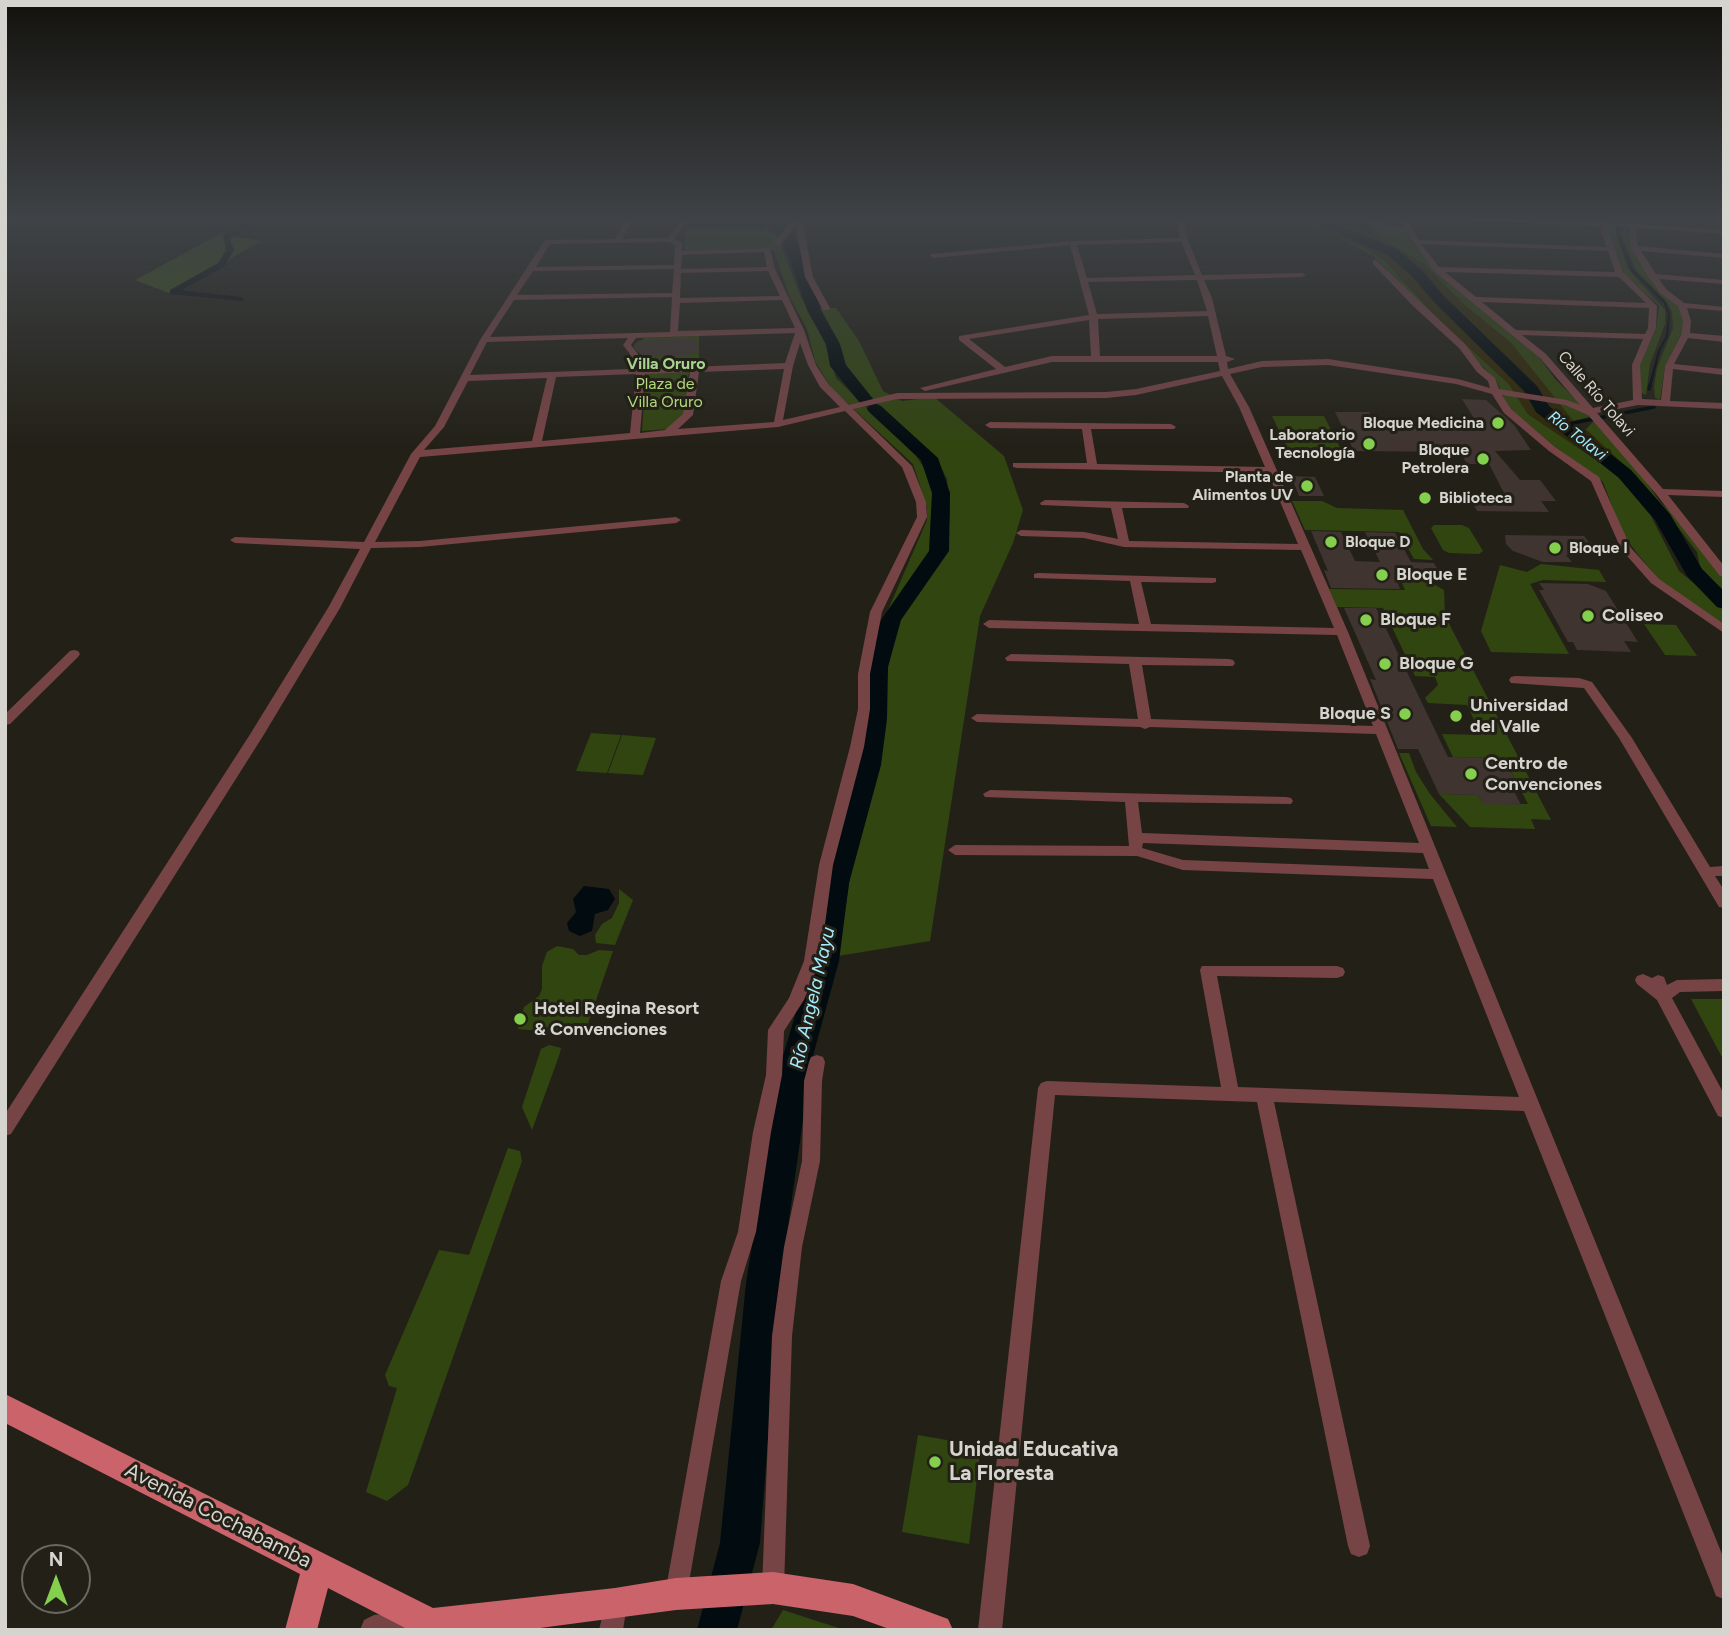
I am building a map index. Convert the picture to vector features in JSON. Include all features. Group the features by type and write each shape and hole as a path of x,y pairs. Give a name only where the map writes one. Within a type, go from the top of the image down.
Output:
{"main road":[{"name":"Avenida Cochabamba","path":"5,1408 430,1624"},
{"path":"301,1630 318,1566"},
{"path":"430,1624 613,1617 676,1594 747,1588 853,1600 937,1630"}],"street":[{"path":"5,1129 334,608 365,545 394,498 416,454 439,427 484,340 512,295"},
{"path":"819,295 826,308"},
{"path":"1088,295 1093,317 1096,359"},
{"path":"1205,295 1225,365 1342,632 1724,1588"},
{"path":"1408,295 1462,346 1480,370 1492,380 1507,411 1552,449 1595,479 1626,549 1655,581 1724,630"},
{"name":"Calle Río Tolavi","path":"1467,295 1543,356 1660,492 1724,573"},
{"path":"1642,295 1653,306"},
{"path":"1670,295 1682,305 1724,309"},
{"path":"510,298 785,298 800,330 806,354 825,387 907,466 921,502 922,517 876,612 864,674 864,709 857,747 825,865 812,961 796,1000 776,1030 774,1074 747,1232 731,1281 676,1594"},
{"path":"674,334 676,298"},
{"path":"1471,299 1653,306"},
{"path":"1665,404 1669,366 1685,335 1687,321 1682,305"},
{"path":"1638,402 1636,365 1651,328 1653,306"},
{"path":"1003,370 962,338 1093,317 1211,313"},
{"path":"484,340 800,330"},
{"path":"778,424 789,366 800,330"},
{"path":"1513,331 1647,337"},
{"path":"634,335 627,345 634,354 634,368 641,371"},
{"path":"1685,335 1724,339"},
{"path":"416,454 778,424 1052,359 1225,365 1328,362 1432,377 1567,403 1589,411 1638,402 1724,406"},
{"path":"897,396 1106,395 1136,392 1225,365"},
{"path":"464,378 789,366"},
{"path":"1669,366 1724,372"},
{"path":"668,433 688,415 695,369"},
{"path":"635,436 641,371"},
{"path":"536,444 552,374"},
{"path":"990,425 1171,427"},
{"path":"1086,426 1093,467"},
{"path":"1017,465 1271,470"},
{"path":"1660,492 1724,494"},
{"path":"1045,503 1184,506"},
{"path":"1116,504 1124,544"},
{"path":"235,540 365,545 420,544 676,520"},
{"path":"1021,533 1084,535 1124,544 1305,547"},
{"path":"1038,576 1212,580"},
{"path":"1135,578 1146,627"},
{"path":"989,624 1342,632"},
{"path":"5,721 74,654"},
{"path":"1011,658 1228,663"},
{"path":"1135,661 1144,725"},
{"path":"1515,680 1579,682 1588,685 1625,738 1724,902"},
{"path":"977,718 1380,730"},
{"path":"990,794 1286,801"},
{"path":"1130,797 1136,845"},
{"path":"955,850 1136,845 1428,848"},
{"path":"1136,845 1184,865 1439,874"},
{"path":"1706,872 1724,871"},
{"path":"1231,1094 1208,970 1337,972"},
{"path":"1724,985 1655,986 1724,1111"},
{"path":"747,1588 793,1247 811,1161 813,1080 817,1062"},
{"path":"990,1630 1047,1088 1530,1104"},
{"path":"1264,1095 1359,1546"},
{"path":"374,1630 430,1624"}],"green space":[{"path":"789,295 800,295 825,343 836,378 916,456 927,472 934,493 933,549 885,617 927,520 927,507 913,464 831,388 815,361 807,329"},
{"path":"1412,295 1416,295 1438,319 1509,384 1528,414 1614,472 1651,516 1679,571 1724,608 1724,626 1661,582 1623,534 1603,482 1555,447 1508,407 1496,380"},
{"path":"1454,295 1466,295 1539,357 1555,379 1587,410 1589,417 1573,421 1511,343"},
{"path":"1647,295 1652,295 1665,310 1665,324 1650,364 1646,395 1641,393 1639,366 1656,329 1659,306"},
{"path":"1661,295 1667,295 1679,307 1683,321 1681,334 1665,366 1660,400 1655,398 1657,368 1673,328 1672,312"},
{"path":"819,308 836,308 859,341 883,391 902,401 934,397 1004,456 1023,510 1013,543 980,616 930,941 838,956 851,871 878,761 886,709 884,677 889,653 899,621 947,551 950,512 947,479 936,457 855,383 845,368 837,341 819,318"},
{"path":"699,336 699,366 642,369 642,356 634,348 635,344 645,338"},
{"name":"Plaza de Villa Oruro","path":"689,372 684,414 668,429 642,431 646,373"},
{"path":"1272,416 1324,416 1347,461 1293,460"},
{"path":"1594,421 1638,470 1660,502 1677,518 1724,578 1724,593 1700,567 1697,552 1670,517 1650,498 1636,476 1585,430"},
{"path":"1292,501 1322,501 1337,508 1403,510 1423,549 1433,560 1414,559 1399,532 1305,530"},
{"path":"1434,525 1462,525 1469,528 1483,551 1479,554 1449,553 1443,550 1431,528"},
{"path":"1541,564 1599,570 1606,582 1543,580 1530,584 1569,654 1491,652 1481,631 1500,565 1527,572"},
{"path":"1401,581 1428,581 1444,590 1445,616 1551,820 1531,819 1535,829 1470,827 1439,794 1478,795 1483,804 1528,804 1504,758 1453,757 1442,734 1481,735 1467,705 1428,703 1425,698 1438,685 1435,677 1415,676 1383,608 1337,607 1329,589 1405,590"},
{"path":"1644,624 1676,625 1697,656 1665,655"},
{"path":"591,733 621,735 607,773 576,771"},
{"path":"622,735 656,738 643,775 608,773"},
{"path":"1399,753 1409,753 1416,772 1430,794 1457,827 1431,826"},
{"path":"619,889 633,900 615,945 596,943 595,935 602,924 612,918 619,903"},
{"path":"557,946 573,949 579,955 599,950 613,951 584,1035 518,1029 524,1007 539,996 542,989 542,966 547,952"},
{"path":"1691,999 1724,999 1724,1061"},
{"path":"549,1045 561,1048 560,1053 532,1130 522,1107 541,1049"},
{"path":"508,1148 520,1151 522,1161 408,1485 387,1501 366,1492 397,1388 389,1386 385,1375 439,1250 469,1255"},
{"path":"918,1435 981,1446 969,1544 902,1532"},
{"path":"783,1610 845,1630 771,1630"}],"sand":[{"path":"1416,295 1454,295 1511,343 1575,423 1589,432 1636,476 1614,472 1528,414 1509,384 1438,319"}],"shaded area":[{"path":"584,886 609,889 615,899 608,910 595,914 592,931 580,936 569,931 567,923 576,912 573,899"}],"building":[{"path":"697,339 699,351 685,355 642,356 634,345 638,341"},
{"path":"1462,399 1486,400 1514,425 1531,450 1495,451 1520,480 1540,480 1556,501 1541,501 1549,512 1477,511 1469,497 1488,497 1485,493 1504,493 1489,464 1468,464 1458,452 1354,451 1335,412 1369,412 1372,419 1425,420 1430,426 1480,428"},
{"name":"Planta de Alimentos UV","path":"1291,476 1315,477 1324,496 1299,496"},
{"path":"1311,531 1341,532 1355,561 1380,562 1365,532 1395,533 1411,562 1434,563 1443,579 1396,578 1400,589 1331,588 1324,570 1328,571"},
{"name":"Bloque I","path":"1505,535 1584,536 1605,555 1566,555 1572,562 1543,562 1513,551 1506,544"},
{"name":"Coliseo","path":"1539,583 1588,584 1606,591 1638,642 1624,641 1631,652 1577,650 1573,642 1568,642 1539,590 1544,590"},
{"path":"1344,608 1376,608 1448,757 1504,758 1521,791 1514,791 1521,805 1483,804 1478,795 1439,794 1418,749 1398,749 1370,679 1376,680"}],"waterway":[{"path":"205,295 240,299"},
{"name":"Río Angela Mayu","path":"809,295 833,344 838,366 866,400"},
{"name":"Río Tolavi","path":"1436,295 1531,389 1542,409 1625,474 1663,518 1694,572 1724,603"},
{"path":"1650,386 1659,351 1667,336 1669,314 1665,303 1657,295"},
{"path":"1649,389 1650,385"},
{"path":"1563,425 1654,407"},
{"name":"Río Angela Mayu","path":"717,1630 740,1543 763,1283 796,1063 825,961 836,883 869,765 876,719 877,667 891,620 939,551 941,493 929,458 875,409"}],"place":[{"name":"Bloque Medicina","path":"1498,423"},
{"name":"Laboratorio Tecnología","path":"1369,444"},
{"name":"Bloque Petrolera","path":"1483,459"},
{"name":"Planta de Alimentos UV","path":"1307,486"},
{"name":"Biblioteca","path":"1425,498"},
{"name":"Bloque D","path":"1331,542"},
{"name":"Bloque I","path":"1555,548"},
{"name":"Bloque E","path":"1382,575"},
{"name":"Coliseo","path":"1588,616"},
{"name":"Bloque F","path":"1366,620"},
{"name":"Bloque G","path":"1385,664"},
{"name":"Bloque S","path":"1405,714"},
{"name":"Universidad del Valle","path":"1456,716"},
{"name":"Centro de Convenciones","path":"1471,774"},
{"name":"Hotel Regina Resort & Convenciones","path":"520,1019"},
{"name":"Unidad Educativa La Floresta","path":"935,1462"}],"district":[{"name":"Villa Oruro","path":"666,364"}]}
